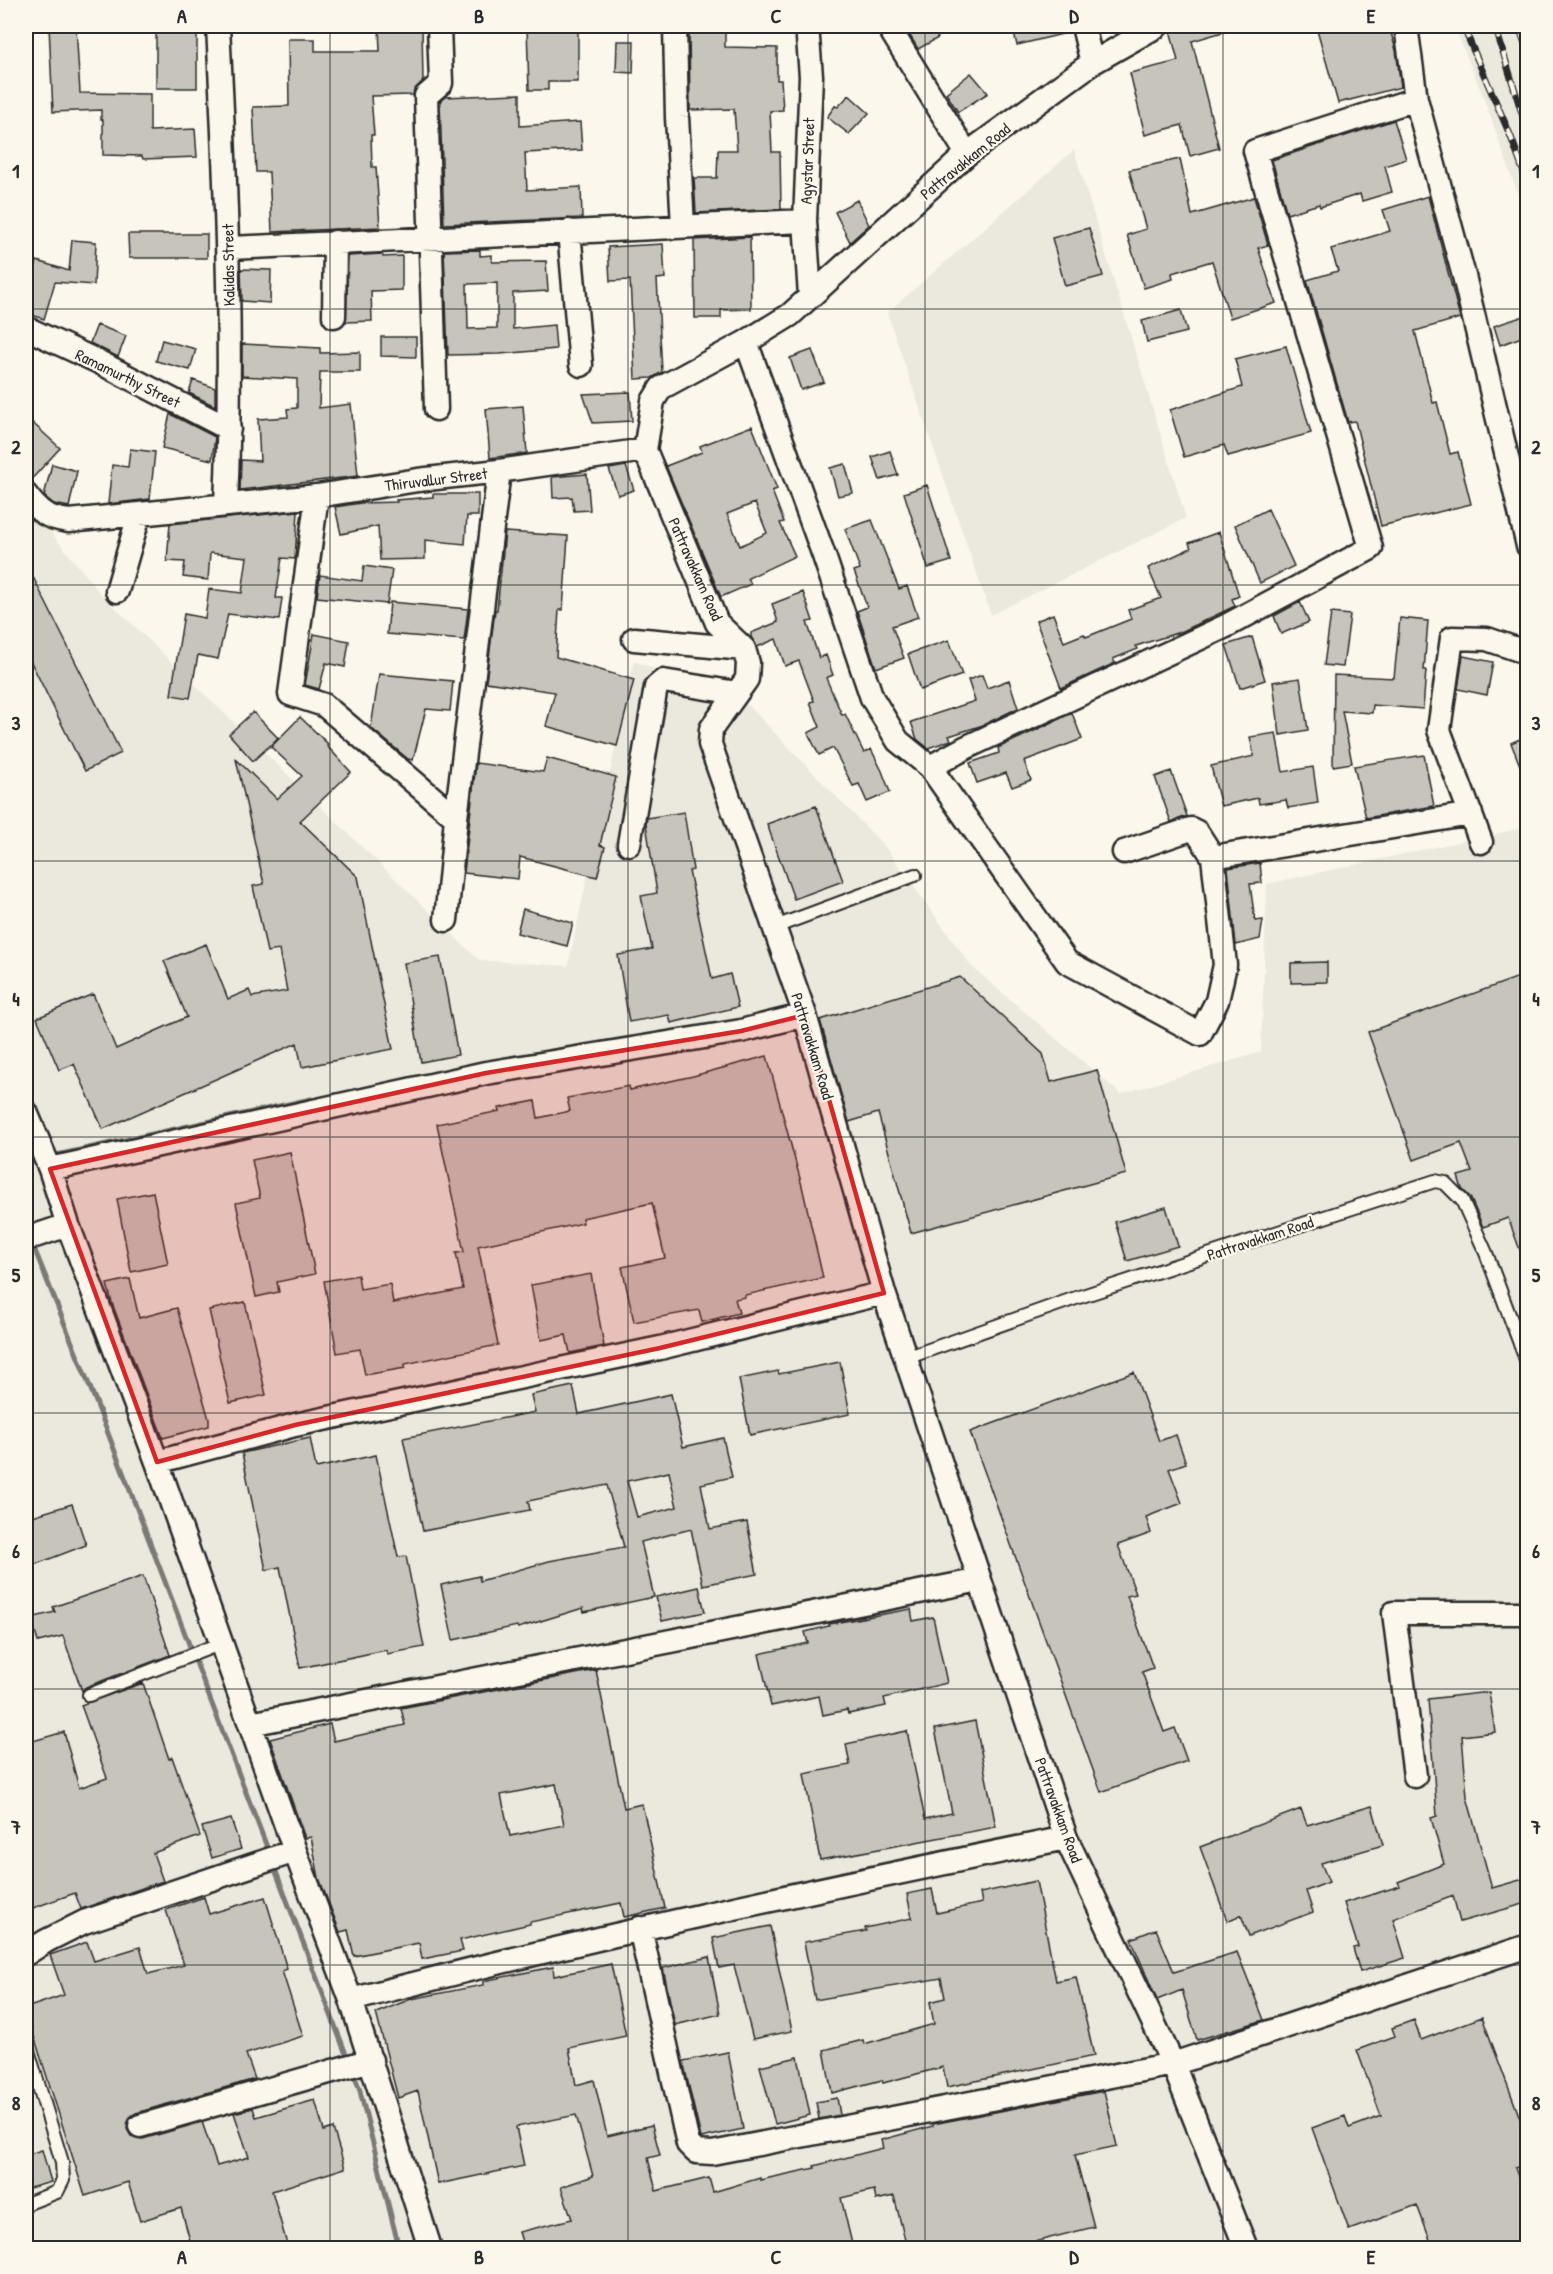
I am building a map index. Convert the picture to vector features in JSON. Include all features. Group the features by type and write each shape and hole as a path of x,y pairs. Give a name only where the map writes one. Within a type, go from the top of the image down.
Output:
{"street":[{"name":"Kalidas Street","path":"218,26 229,248 229,429 226,505"},
{"path":"436,409 426,96 441,83 439,26"},
{"path":"675,26 683,226"},
{"name":"Agystar Street","path":"807,26 811,76 805,220 810,297"},
{"path":"888,26 967,154"},
{"path":"1083,26 1092,63"},
{"name":"Pattravakkam Road","path":"1157,26 1092,63 967,154 790,315 746,342 661,388 653,401 645,450 717,623 744,649 748,663 747,678 711,729 710,744 805,1015 884,1293 1066,1838 1173,2064 1246,2248"},
{"path":"1406,26 1416,99 1464,276 1527,546"},
{"path":"930,767 967,747 1226,626 1371,548 1255,151 1416,99"},
{"path":"229,248 335,242 432,240 805,220"},
{"path":"569,231 581,365"},
{"path":"334,316 335,242"},
{"name":"Ramamurthy Street","path":"26,328 99,362 229,429"},
{"path":"746,342 823,553 872,698 898,741 930,767 1067,962 1200,1034 1217,1001 1225,965 1213,857 1197,832 1191,829 1124,852"},
{"name":"Thiruvallur Street","path":"26,495 36,508 51,519 69,521 317,496 418,480 645,450"},
{"path":"446,920 456,818 499,471"},
{"path":"317,496 290,694 324,705 456,818"},
{"path":"117,591 139,515"},
{"path":"1481,842 1439,730 1452,638 1487,639 1527,653"},
{"path":"634,639 744,649"},
{"path":"629,844 656,687 663,681 737,693"},
{"path":"1213,857 1471,814"},
{"path":"50,1169 486,1074 741,1032 805,1015"},
{"path":"26,1112 50,1169 68,1225 158,1462 214,1647 250,1724 279,1856 351,2000 430,2248"},
{"path":"26,1239 68,1225"},
{"path":"158,1462 295,1425 660,1348 884,1293"},
{"path":"250,1724 980,1580"},
{"path":"1415,1776 1394,1613 1527,1613"},
{"path":"351,2000 505,1959 772,1898 1066,1838"},
{"path":"26,1953 84,1922 279,1856"},
{"path":"640,1928 688,2144 696,2152 712,2153 1173,2064 1527,1946"},
{"path":"140,2126 371,2060"}],"lane":[{"path":"775,927 915,875"},
{"name":"Pattravakkam Road","path":"906,1358 1073,1299 1435,1181 1445,1183 1462,1200 1486,1253 1527,1365"},
{"path":"89,1695 214,1647"},
{"path":"26,2044 62,2162 63,2180 57,2192 26,2204"}],"highlighted area":[{"path":"805,1015 884,1293 660,1348 295,1425 157,1462 50,1169 486,1073 741,1031"}],"shaded area":[{"path":"1454,26 1527,26 1527,220 1483,96"},
{"path":"1074,150 1186,518 991,615 887,313"},
{"path":"26,502 101,594 479,960 568,966 634,661 748,705 885,847 972,967 1121,1094 1261,1052 1267,884 1527,827 1527,2248 26,2248"}],"building":[{"path":"49,26 76,26 80,93 150,94 150,131 195,129 197,157 143,159 142,156 103,155 101,110 53,112"},
{"path":"156,26 197,26 197,88 156,88"},
{"path":"379,26 422,26 423,81 414,90 413,95 371,96 374,135 371,135 372,167 376,167 380,227 272,232 269,172 256,172 253,107 289,106 288,39 315,39 315,51 380,51"},
{"path":"527,26 574,26 578,28 578,82 548,82 548,90 529,90"},
{"path":"912,26 931,26 938,38 918,49 906,29"},
{"path":"1012,26 1070,26 1071,32 1017,45"},
{"path":"1170,26 1230,26 1230,30 1192,41 1219,148 1190,156 1182,125 1145,135 1130,73 1178,61"},
{"path":"1316,26 1389,26 1396,50 1401,87 1338,103"},
{"path":"689,28 725,28 725,47 777,48 777,80 781,80 783,110 770,111 772,152 780,152 781,209 696,213 694,178 717,178 718,150 737,150 734,109 690,110"},
{"path":"617,41 634,41 633,73 616,72"},
{"path":"971,73 988,93 958,112 946,93"},
{"path":"520,94 520,126 580,122 582,150 525,153 527,190 581,187 582,218 444,224 440,102 445,97"},
{"path":"849,95 869,113 849,134 827,117 835,106 838,107"},
{"path":"1394,120 1406,159 1385,166 1392,192 1362,201 1360,194 1320,207 1319,204 1287,214 1272,160"},
{"path":"1180,159 1192,215 1254,197 1268,245 1258,248 1276,303 1230,318 1212,261 1172,273 1173,279 1144,288 1127,235 1146,229 1129,170"},
{"path":"1428,196 1460,318 1415,331 1433,403 1437,402 1450,454 1458,452 1471,504 1381,526 1355,421 1348,422 1307,280 1338,271 1331,249 1390,231 1383,210"},
{"path":"857,200 869,225 850,242 835,212"},
{"path":"1089,228 1103,276 1065,286 1052,238"},
{"path":"128,234 207,234 207,258 129,258"},
{"path":"750,237 751,309 721,310 721,318 695,318 694,240"},
{"path":"72,240 96,242 94,285 55,282 44,319 26,313 26,262 36,265 37,261 69,271"},
{"path":"663,244 665,278 657,279 662,372 652,378 635,379 630,280 610,281 608,247"},
{"path":"480,250 480,256 492,255 492,262 546,261 548,291 513,293 513,329 554,325 556,349 500,354 448,355 444,251","holes":["497,283 497,328 468,329 467,284"]},
{"path":"382,254 383,257 402,256 402,290 371,291 372,321 346,322 348,256"},
{"path":"241,269 271,270 270,303 242,301"},
{"path":"1181,310 1187,332 1147,342 1142,321"},
{"path":"1527,315 1527,335 1500,345 1494,326"},
{"path":"97,325 126,336 118,357 90,343"},
{"path":"381,337 416,337 416,357 381,356"},
{"path":"162,340 196,349 190,370 156,361"},
{"path":"242,344 320,348 320,353 360,352 360,372 320,372 319,408 351,404 358,476 240,490 241,460 260,461 258,419 288,417 287,409 297,408 297,379 242,376"},
{"path":"1286,346 1311,433 1228,456 1224,445 1184,457 1170,410 1242,387 1235,359"},
{"path":"812,350 824,382 801,390 790,358"},
{"path":"193,380 215,388 215,406 189,393"},
{"path":"630,392 632,421 593,423 583,394"},
{"path":"523,406 527,453 490,458 486,409"},
{"path":"170,414 215,437 212,460 162,448"},
{"path":"26,417 60,448 29,482 26,482"},
{"path":"752,426 777,489 772,491 784,522 780,523 795,556 748,578 751,584 721,597 666,466 702,452 700,446","holes":["755,503 767,533 740,546 727,514"]},
{"path":"130,449 155,452 150,499 108,504 112,465 128,467"},
{"path":"890,451 898,475 880,480 872,457"},
{"path":"52,464 77,471 69,507 54,504 44,496"},
{"path":"845,464 853,493 838,496 830,468"},
{"path":"626,466 634,490 618,495 609,469"},
{"path":"587,474 590,510 574,511 572,497 553,498 552,477"},
{"path":"927,485 951,561 928,568 904,493"},
{"path":"433,494 478,494 478,516 467,516 465,544 425,540 425,559 380,560 378,526 341,534 335,507 361,503 397,502 396,500 433,497"},
{"path":"1268,509 1294,566 1260,583 1235,525"},
{"path":"298,511 295,559 282,558 276,598 282,598 279,620 228,614 218,659 198,655 190,698 171,695 184,614 205,618 209,589 242,593 247,557 210,553 208,580 183,577 185,562 167,561 170,524"},
{"path":"872,520 899,589 907,586 918,617 892,626 904,658 876,668 857,611 867,607 854,571 860,569 845,529"},
{"path":"505,532 568,536 563,610 559,610 556,657 634,680 617,746 546,726 555,692 486,682 495,610 497,610"},
{"path":"1219,532 1239,596 1232,599 1235,606 1183,631 1136,646 1138,649 1113,659 1115,663 1061,688 1036,621 1053,614 1064,642 1084,634 1086,637 1131,619 1128,610 1161,598 1148,568 1191,548 1189,543"},
{"path":"26,563 121,753 85,771 26,652"},
{"path":"364,566 392,570 387,604 317,597 320,575 362,581"},
{"path":"803,592 813,621 807,622 819,658 826,655 833,675 826,678 842,715 845,714 864,753 871,749 890,792 867,802 859,784 853,786 833,748 819,755 808,733 820,727 810,702 814,701 799,661 785,666 776,639 757,647 751,637 751,633 778,622 772,604"},
{"path":"390,602 468,609 464,640 387,634"},
{"path":"1300,602 1309,622 1281,634 1274,616"},
{"path":"1331,613 1350,615 1343,667 1324,665"},
{"path":"1400,618 1428,621 1423,709 1373,705 1372,713 1342,711 1352,763 1333,766 1334,675 1394,678"},
{"path":"314,634 349,641 345,667 326,663 319,689 305,685"},
{"path":"1252,637 1265,680 1240,688 1226,645"},
{"path":"949,640 962,675 920,690 908,654"},
{"path":"1463,656 1493,662 1487,695 1458,689"},
{"path":"379,674 453,681 450,711 426,709 413,760 408,759 371,728"},
{"path":"982,675 987,688 1009,680 1018,708 983,725 949,736 951,740 928,748 917,739 911,722 975,701 968,680"},
{"path":"1300,678 1308,730 1280,735 1273,682"},
{"path":"253,712 278,738 253,761 229,734"},
{"path":"1072,713 1082,739 1024,761 1031,780 1012,787 1006,773 977,783 970,763 999,753 998,748"},
{"path":"300,717 328,744 327,746 351,772 300,821 358,877 393,1049 302,1067 297,1043 103,1129 74,1064 59,1070 37,1018 93,994 116,1049 187,1017 164,961 206,944 228,999 249,990 252,997 287,991 279,950 267,952 253,886 264,884 236,759 277,799 302,776 271,747"},
{"path":"1276,733 1283,772 1313,767 1318,803 1288,808 1286,800 1259,804 1258,798 1221,806 1211,766 1254,756 1250,737"},
{"path":"1527,736 1527,783 1511,743"},
{"path":"1424,755 1434,806 1366,818 1354,766"},
{"path":"547,758 616,777 600,845 605,847 597,877 520,857 518,879 464,873 476,763 543,772"},
{"path":"1171,771 1187,816 1171,822 1155,777"},
{"path":"816,806 843,881 794,899 767,824"},
{"path":"684,812 693,870 689,871 712,979 730,974 738,1007 671,1023 669,1015 629,1022 618,955 652,949 641,896 657,893 647,818"},
{"path":"1260,863 1262,883 1250,884 1255,921 1263,920 1260,939 1236,945 1228,868"},
{"path":"523,909 573,923 567,946 517,933"},
{"path":"440,957 458,1055 421,1062 404,963"},
{"path":"1327,962 1327,982 1291,983 1291,963"},
{"path":"1527,974 1526,1266 1508,1218 1483,1227 1470,1197 1462,1189 1458,1176 1472,1172 1461,1143 1414,1160 1368,1032"},
{"path":"960,977 1043,1054 1051,1082 1097,1070 1126,1174 911,1233 878,1113 849,1122 820,1020"},
{"path":"767,1056 802,1186 823,1278 745,1295 745,1297 735,1299 739,1313 702,1322 699,1310 634,1322 622,1267 665,1258 652,1203 582,1218 583,1223 478,1246 498,1345 405,1364 405,1368 365,1375 360,1349 337,1353 324,1281 358,1275 360,1289 390,1284 393,1303 463,1289 456,1253 464,1252 437,1124 535,1101 538,1118 570,1111 567,1098 629,1086 630,1090"},
{"path":"290,1152 315,1274 277,1282 279,1292 256,1297 236,1203 260,1198 252,1160"},
{"path":"153,1192 168,1264 131,1272 117,1199"},
{"path":"1166,1207 1178,1246 1127,1261 1115,1222"},
{"path":"591,1274 604,1346 570,1353 566,1335 541,1340 531,1285"},
{"path":"130,1279 139,1318 177,1308 209,1419 209,1426 163,1438 107,1284"},
{"path":"245,1302 266,1395 230,1403 209,1310"},
{"path":"840,1362 850,1414 750,1435 739,1379"},
{"path":"1134,1372 1159,1441 1176,1435 1186,1463 1169,1469 1182,1503 1146,1517 1151,1533 1118,1545 1136,1594 1127,1596 1153,1668 1142,1672 1164,1732 1175,1728 1187,1761 1101,1792 970,1432"},
{"path":"573,1386 579,1414 671,1394 683,1447 723,1438 732,1477 701,1484 710,1529 747,1522 757,1574 703,1585 691,1529 641,1542 654,1597 584,1612 583,1608 518,1628 517,1626 453,1640 441,1585 479,1576 480,1581 549,1561 624,1547 607,1485 528,1501 530,1510 423,1531 403,1438 535,1412 531,1395","holes":["669,1472 677,1507 637,1517 627,1481"]},
{"path":"310,1438 316,1468 376,1455 398,1557 406,1556 424,1647 387,1654 386,1650 300,1668 280,1567 266,1570 242,1453"},
{"path":"72,1504 86,1545 26,1568 26,1518"},
{"path":"143,1576 170,1655 86,1687 82,1691 63,1636 38,1642 31,1618 55,1612 53,1607"},
{"path":"699,1587 705,1612 662,1621 656,1597"},
{"path":"911,1609 913,1621 933,1617 947,1683 884,1698 886,1706 848,1714 847,1710 823,1715 819,1696 771,1706 759,1654 808,1643 805,1632 829,1626 829,1624"},
{"path":"596,1670 624,1808 642,1804 665,1908 624,1917 621,1903 530,1922 530,1924 460,1940 463,1951 422,1959 419,1943 354,1956 348,1930 340,1932 319,1878 311,1837 305,1838 270,1739 330,1724 334,1741 405,1725 401,1708","holes":["556,1784 564,1825 510,1836 501,1795"]},
{"path":"143,1683 169,1759 172,1757 200,1836 153,1853 163,1881 81,1909 75,1893 33,1908 26,1886 26,1743 64,1732 79,1788 107,1778 81,1705"},
{"path":"1489,1692 1495,1732 1462,1736 1467,1797 1492,1888 1527,1878 1527,1903 1460,1922 1453,1896 1393,1919 1405,1958 1360,1972 1353,1948 1358,1947 1344,1903 1400,1886 1398,1882 1444,1864 1431,1818 1437,1816 1428,1699"},
{"path":"975,1721 996,1827 820,1860 804,1774 850,1765 846,1744 907,1731 925,1819 952,1813 935,1729"},
{"path":"1372,1806 1383,1845 1321,1863 1329,1882 1306,1891 1313,1912 1249,1936 1241,1915 1227,1921 1200,1847 1301,1809 1307,1825"},
{"path":"231,1819 241,1849 212,1858 202,1827"},
{"path":"1036,1881 1056,1981 1076,1977 1094,2056 947,2087 943,2067 883,2083 882,2080 832,2093 824,2050 863,2040 864,2044 934,2024 930,2002 945,1998 941,1978 815,2000 804,1942 866,1931 865,1928 912,1918 907,1894 932,1889 937,1913 982,1903 980,1893"},
{"path":"204,1897 209,1914 265,1897 287,1969 282,1971 303,2036 246,2054 255,2079 136,2113 130,2117 127,2129 131,2136 143,2139 202,2122 217,2166 249,2157 234,2113 253,2108 256,2117 315,2100 324,2131 333,2128 345,2168 272,2191 288,2248 192,2248 181,2208 140,2221 128,2182 85,2196 26,2011 26,2008 64,1995 50,1955 87,1942 94,1961 140,1947 148,1974 184,1965 166,1910"},
{"path":"770,1926 792,2031 753,2039 734,1965 719,1968 713,1938"},
{"path":"1156,1929 1174,1972 1237,1952 1264,2020 1197,2040 1182,1990 1157,2000 1131,1939"},
{"path":"709,1957 720,2014 675,2025 663,1968"},
{"path":"611,1964 626,2036 569,2048 576,2085 594,2080 607,2136 652,2125 660,2155 648,2158 656,2191 709,2178 713,2192 760,2178 760,2180 815,2168 814,2166 883,2148 881,2140 933,2126 933,2124 1104,2091 1117,2146 1075,2155 1094,2227 1010,2248 907,2248 894,2196 876,2200 874,2190 841,2198 853,2248 524,2248 519,2232 572,2219 561,2187 593,2176 576,2115 516,2127 524,2166 438,2184 418,2091 398,2098 376,2013 411,1999 483,1985 483,1981 553,1967 554,1976"},
{"path":"1482,2017 1527,2137 1527,2163 1515,2168 1527,2202 1527,2248 1433,2248 1417,2205 1349,2230 1312,2128 1345,2116 1349,2128 1381,2116 1357,2050 1395,2036 1392,2028 1414,2020 1421,2040"},
{"path":"728,2052 743,2129 701,2138 683,2061"},
{"path":"798,2057 810,2115 775,2124 760,2066"},
{"path":"837,2098 840,2115 819,2119 816,2102"},
{"path":"42,2150 51,2182 26,2189 26,2155"}],"waterway":[{"path":"52,1156 311,1099"},
{"path":"26,1162 40,1158"},
{"path":"32,1243 96,1402 270,1855"},
{"path":"273,1864 349,2062"},
{"path":"352,2071 359,2087 399,2248"}],"railway":[{"path":"1463,26 1511,137 1528,184"},
{"path":"1495,26 1528,133"},
{"path":"1519,26 1528,53"}]}
